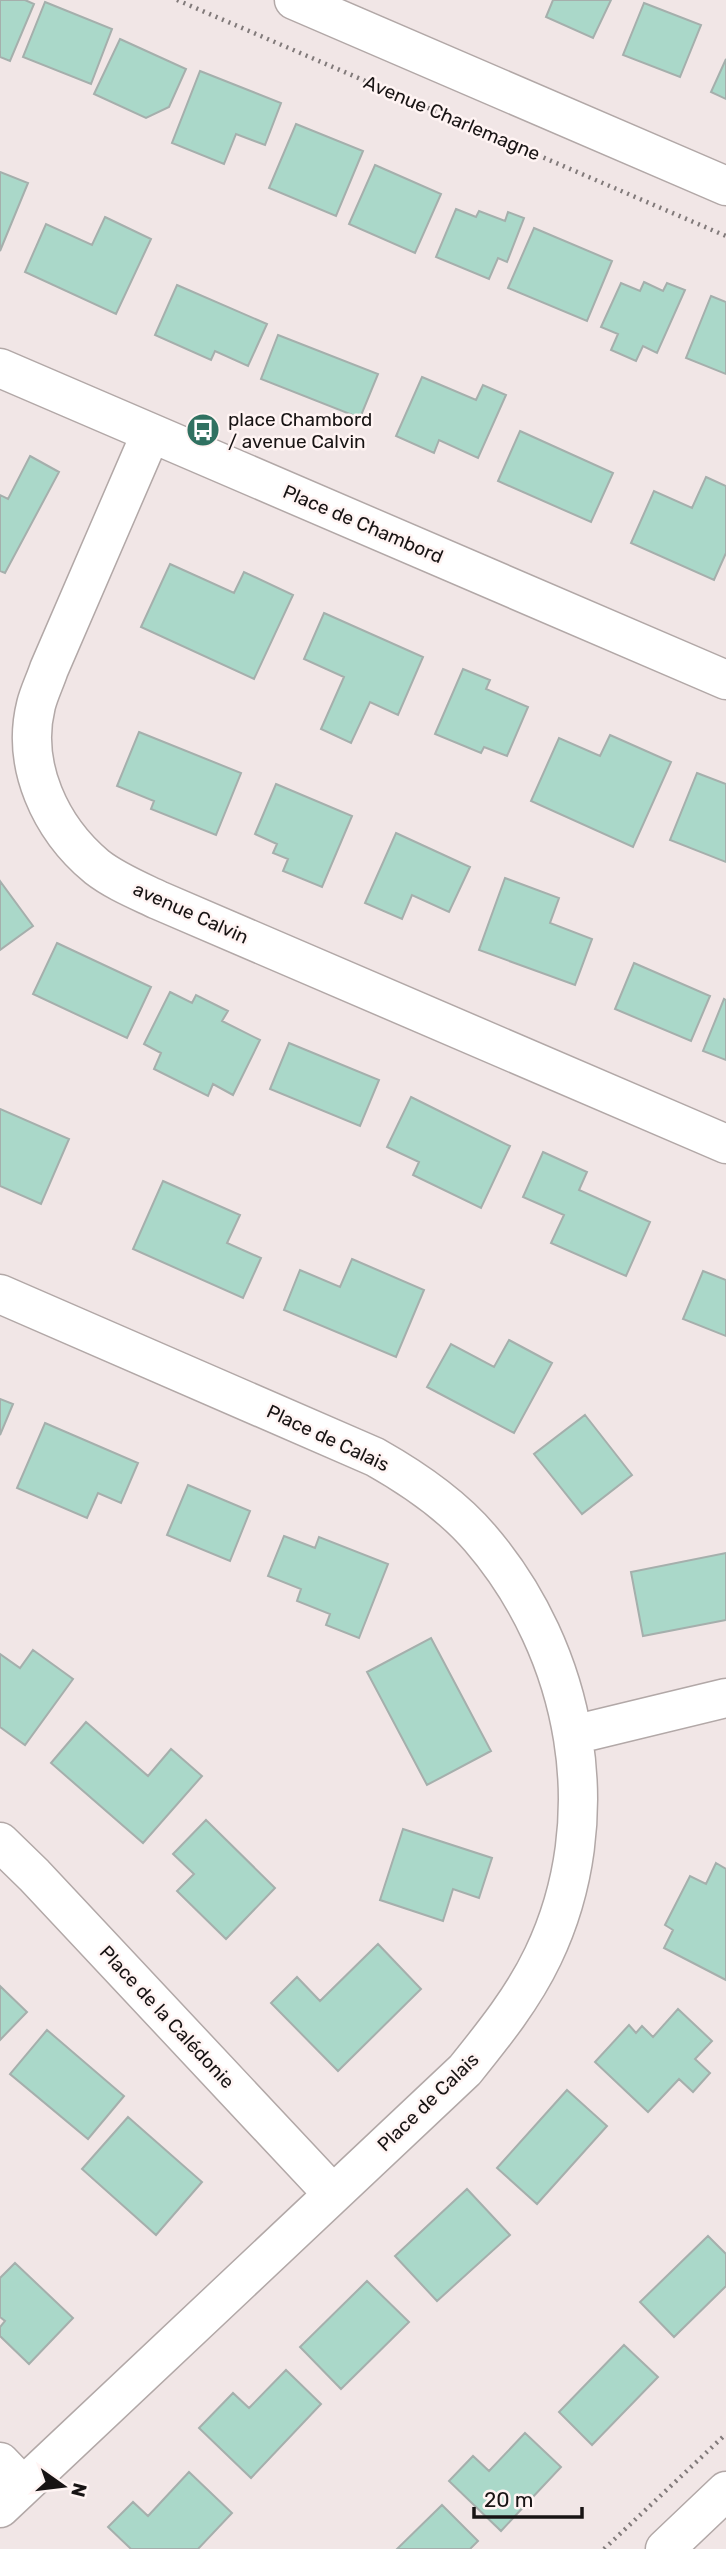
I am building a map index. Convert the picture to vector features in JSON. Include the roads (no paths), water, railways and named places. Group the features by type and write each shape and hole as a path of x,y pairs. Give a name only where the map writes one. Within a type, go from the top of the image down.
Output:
{"street":[{"path":"294,0 726,186"},
{"name":"Place de Chambord","path":"0,368 726,680"},
{"name":"avenue Calvin","path":"151,433 36,705 32,739 38,780 44,798 57,821 76,847 98,867 124,884 158,900 726,1144"},
{"name":"Place de Calais","path":"0,1294 366,1453 403,1473 431,1493 479,1536 503,1567 547,1645 561,1681 573,1735 580,1804 578,1837 570,1877 558,1920 543,1956 516,2004 465,2070 8,2485"},
{"path":"573,1735 726,1698"},
{"name":"Place de la Calédonie","path":"0,1842 332,2193"},
{"path":"665,2549 726,2491"}],"place":[{"name":"place Chambord / avenue Calvin","path":"203,430"}]}
